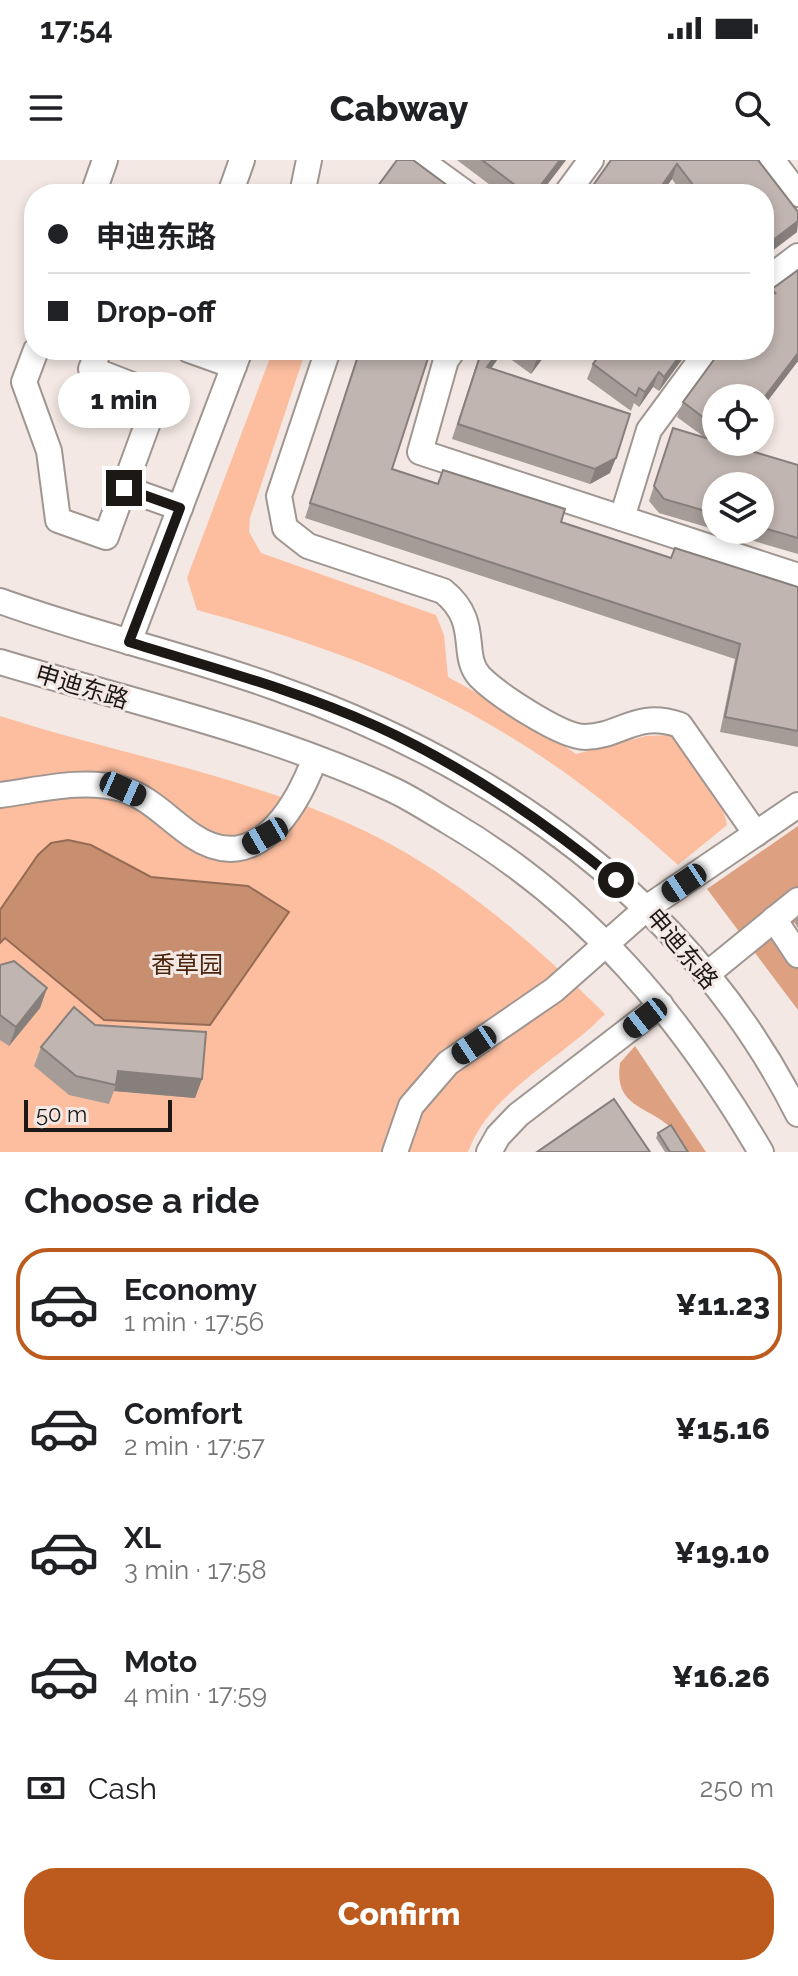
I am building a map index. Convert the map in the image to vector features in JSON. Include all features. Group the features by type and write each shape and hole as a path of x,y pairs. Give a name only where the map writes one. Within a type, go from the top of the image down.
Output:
{"street":[{"path":"97,184 105,160"},
{"path":"234,184 242,160"},
{"path":"304,184 309,160"},
{"path":"420,160 453,184"},
{"path":"573,184 591,160"},
{"path":"772,160 798,194"},
{"path":"774,274 798,256"},
{"path":"32,360 24,382 38,413 49,451 58,520 106,537 158,395 91,369 95,360"},
{"path":"129,642 236,360"},
{"path":"325,360 279,496 285,528 308,546 443,591 460,604 476,673 492,688 563,731 584,737 636,721 662,719 680,725 756,834"},
{"path":"446,360 420,452 798,576"},
{"path":"622,518 649,430 701,360"},
{"path":"124,488 180,508"},
{"name":"申迪东路","path":"0,601 276,687 375,726 432,755 548,826 648,907 706,975 739,1020 798,1114"},
{"name":"申迪东路","path":"0,662 315,758 394,790 466,832 543,886 607,943 661,1005 727,1095 761,1152"},
{"path":"0,795 87,784 123,789 158,809 199,840 221,849 250,845 279,825 303,788 315,758"},
{"path":"395,1152 411,1106 437,1073 554,990 648,907 798,805"},
{"path":"706,975 798,900"},
{"path":"774,919 798,955"},
{"path":"489,1152 498,1136 518,1115 661,1005"}],"green space":[{"path":"269,360 303,360 250,518 249,532 261,553 436,615 444,635 448,677 533,724 576,754 646,736 670,735 705,777 727,825 678,865 622,816 511,737 455,705 335,653 197,610 187,578"},
{"name":"香草园","path":"0,716 250,787 370,833 443,876 478,901 544,956 605,1014 510,1093 479,1130 468,1152 0,1152"}],"shaded area":[{"path":"798,826 798,921 791,925 798,936 798,1010 707,889"},
{"path":"68,840 91,845 151,877 248,886 289,912 210,1025 104,1020 5,938 0,943 0,910 38,855 51,843"},
{"path":"635,1046 706,1152 686,1152 671,1128 626,1096 619,1077 620,1063"}],"building":[{"path":"397,160 413,160 445,184 379,184"},
{"path":"482,160 560,160 542,184 514,184"},
{"path":"611,160 758,160 798,212 798,221 774,239 774,184 692,184 677,164 663,184 594,184"},
{"path":"798,270 798,353 774,385 702,384 702,416 683,402 714,360 774,360 774,288"},
{"path":"357,360 427,360 392,469 438,484 443,470 565,509 561,522 671,558 675,548 798,587 798,731 725,717 740,644 310,503"},
{"path":"479,360 492,360 487,367 630,414 616,458 595,469 458,424"},
{"path":"596,360 677,360 664,377 659,372 645,392 639,388 636,396 593,364"},
{"path":"673,428 702,437 702,456 768,456 798,465 798,538 774,531 774,472 702,472 702,510 664,499 654,486"},
{"path":"14,961 47,988 16,1027 0,1015 0,965"},
{"path":"74,1007 95,1025 206,1032 202,1079 118,1071 116,1085 76,1076 41,1047"},
{"path":"614,1099 650,1152 537,1152"},
{"path":"671,1125 688,1152 670,1152 658,1133"}],"route":[{"path":"124,488 180,508 129,642 276,687 375,726 460,769 504,797 548,826 616,880"}]}
